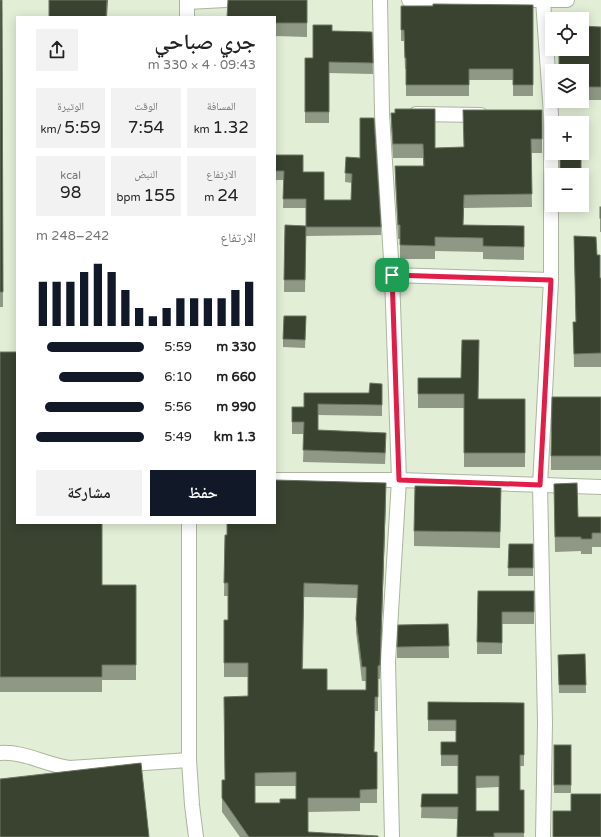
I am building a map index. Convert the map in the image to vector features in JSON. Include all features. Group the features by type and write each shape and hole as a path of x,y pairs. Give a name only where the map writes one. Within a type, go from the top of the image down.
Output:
{"street":[{"path":"187,16 187,1 226,0"},
{"path":"380,0 382,114 392,275 399,480 388,662 392,837"},
{"path":"409,0 567,0"},
{"path":"543,0 550,115 551,280 540,485 545,723 543,837"},
{"path":"382,114 497,115"},
{"path":"535,115 550,115"},
{"path":"392,275 551,280"},
{"path":"276,480 399,480 601,487"},
{"path":"189,524 189,760 196,837"},
{"path":"0,753 24,756 70,768 189,760"}],"building":[{"path":"0,0 2,0 3,292 0,292"},
{"path":"49,0 107,0 106,16 49,16"},
{"path":"228,0 307,0 307,23 276,23 276,16 227,16"},
{"path":"433,4 533,5 533,85 513,85 513,69 469,69 469,85 406,85 406,58 404,30 401,30 401,6 433,6"},
{"path":"313,25 332,25 332,31 372,32 373,63 329,62 329,112 305,112 305,58 313,58"},
{"path":"589,26 601,27 601,87 589,87 589,64 559,64 559,56 589,56"},
{"path":"395,109 435,109 435,148 464,147 463,110 542,110 542,139 531,139 532,194 464,195 463,225 524,226 524,247 483,246 483,238 435,237 435,246 400,245 400,225 398,225 395,166 424,166 423,144 393,144 391,113 395,113"},
{"path":"360,118 374,118 381,227 306,227 306,199 283,199 284,171 276,171 276,155 303,155 303,172 324,172 324,200 351,200 352,174 345,173 346,157 360,158"},
{"path":"560,160 581,160 581,168 560,168"},
{"path":"601,207 601,218 600,218"},
{"path":"285,225 306,226 305,280 284,280"},
{"path":"574,236 596,237 597,255 600,255 601,278 601,353 574,354 573,322 576,322"},
{"path":"284,316 306,316 305,340 283,339"},
{"path":"462,340 479,340 478,399 525,399 525,453 464,453 464,394 418,394 418,378 461,378"},
{"path":"0,352 16,352 16,524 102,524 102,585 136,585 136,665 102,665 102,677 0,677"},
{"path":"370,383 382,384 382,405 318,404 318,430 386,433 385,453 303,450 304,422 292,422 292,407 304,407 304,393 369,393"},
{"path":"552,397 601,397 601,456 551,456"},
{"path":"276,480 386,483 380,665 378,666 378,697 375,697 374,752 377,752 377,789 360,790 360,798 308,798 308,832 378,837 249,837 222,798 222,780 225,780 224,697 248,696 248,663 224,663 224,620 228,620 228,583 224,583 225,535 227,535 227,524 276,524","holes":["304,583 358,585 356,619 362,667 366,667 366,690 327,690 327,669 302,669","296,772 296,799 280,799 280,803 255,803 255,773"]},
{"path":"577,483 578,517 601,517 601,533 592,533 592,539 581,539 581,537 555,537 554,484"},
{"path":"415,486 501,487 500,532 414,531"},
{"path":"509,544 533,544 533,568 508,568"},
{"path":"478,591 534,591 534,612 502,612 502,643 477,642"},
{"path":"448,624 449,646 397,647 398,625"},
{"path":"585,654 586,685 559,685 558,655"},
{"path":"428,702 524,703 524,755 520,755 520,790 524,790 524,833 494,833 494,837 457,837 458,807 421,807 422,794 458,794 458,755 441,755 441,742 456,742 456,720 428,720","holes":["476,776 499,776 499,811 476,811"]},
{"path":"554,745 571,745 571,785 554,785"},
{"path":"141,763 149,837 0,837 0,779"},
{"path":"571,794 601,794 601,837 553,837 553,811 571,811"}],"route":[{"path":"392,275 551,280 540,485 399,480 392,275"}]}
